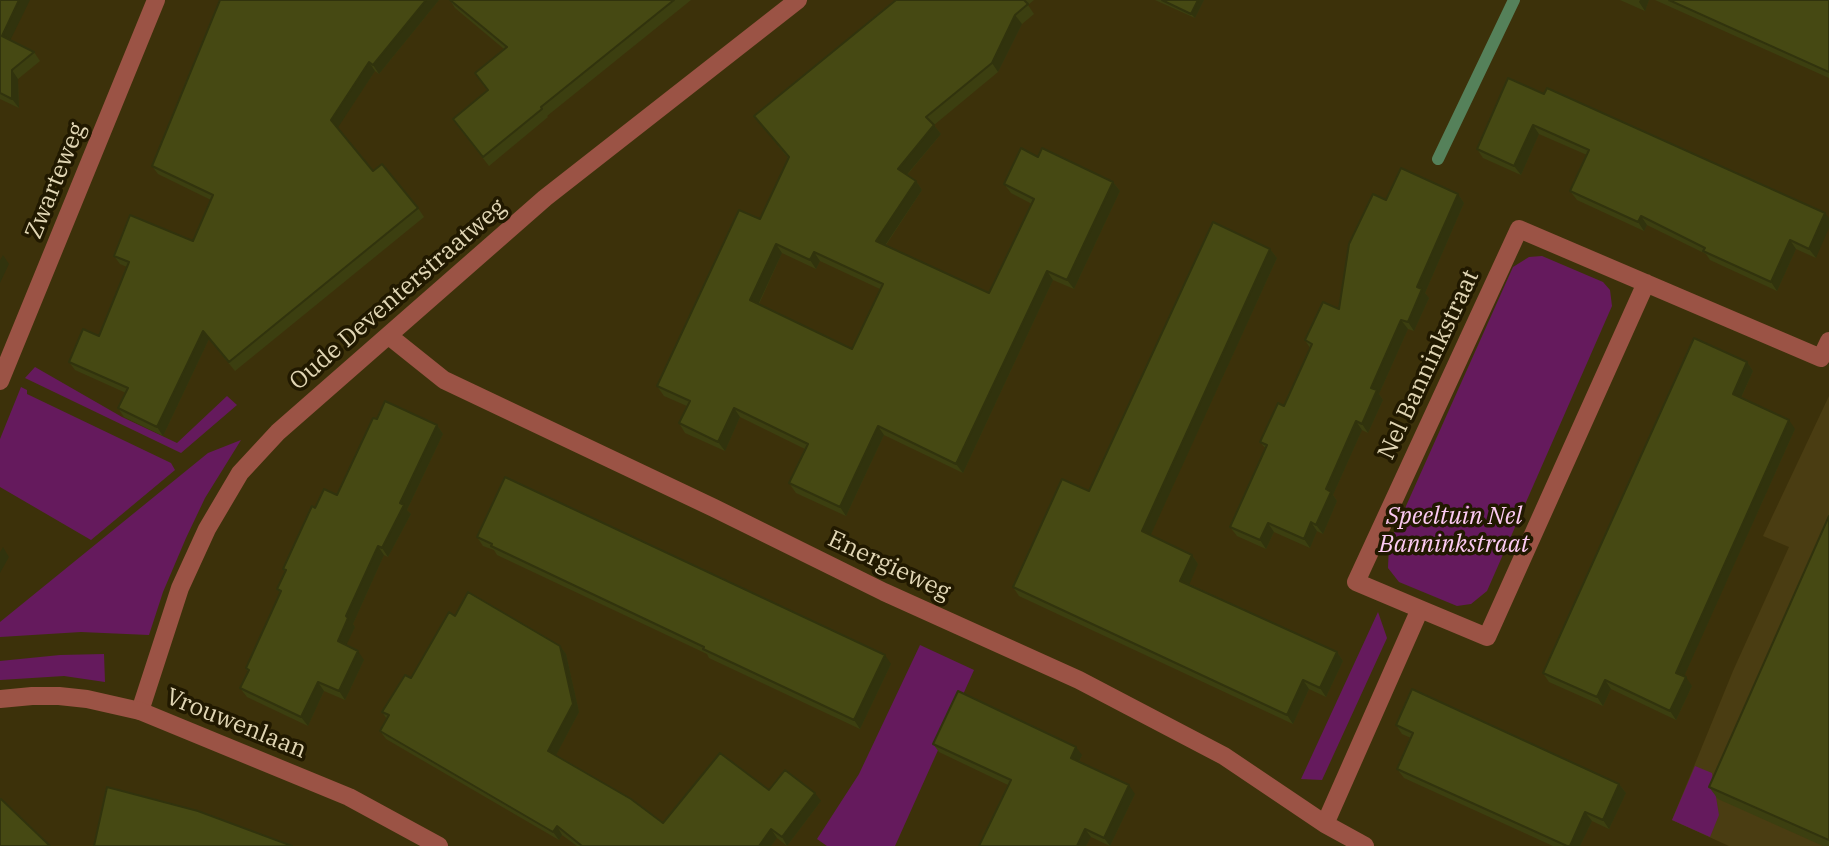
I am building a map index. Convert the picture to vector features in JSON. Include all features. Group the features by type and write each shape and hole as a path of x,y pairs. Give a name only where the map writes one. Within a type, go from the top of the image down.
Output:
{"street":[{"name":"Zwarteweg","path":"0,381 156,0"},
{"name":"Oude Deventerstraatweg","path":"140,711 180,588 207,529 240,473 282,428 545,198 798,0"},
{"name":"Nel Banninkstraat","path":"1646,283 1487,637 1356,582 1519,229 1646,283 1821,358 1829,341"},
{"name":"Energieweg","path":"389,336 444,380 669,486 884,592 1079,680 1200,743 1224,756 1325,824 1365,846"},
{"path":"1325,824 1420,609"},
{"name":"Vrouwenlaan","path":"0,699 59,696 87,699 140,711 349,797 439,846"}],"shaded area":[{"path":"1829,396 1829,846 1729,846 1672,820 1733,671 1789,547 1763,536"}],"green space":[{"name":"Speeltuin Nel Banninkstraat","path":"1542,256 1603,282 1610,290 1612,306 1487,591 1471,604 1457,606 1399,582 1388,568 1389,544 1513,267 1529,257"},
{"path":"35,367 122,417 177,443 227,396 237,405 181,453 25,378"},
{"path":"21,387 27,390 27,394 171,463 175,470 91,540 0,487 0,439"},
{"path":"241,440 205,498 186,538 163,592 149,635 81,632 0,637 0,622 208,453"},
{"path":"1378,612 1387,638 1322,780 1301,779"},
{"path":"920,645 974,670 895,846 827,846 817,839 859,774"},
{"path":"104,654 105,682 64,676 0,680 0,661"},
{"path":"1695,766 1712,773 1719,815 1710,837 1672,820"}],"building":[{"path":"0,0 19,0 2,36 34,52 12,70 12,99 0,93"},
{"path":"220,0 426,0 373,65 369,62 331,120 373,171 382,164 418,208 229,362 203,331 157,427 118,408 128,388 69,362 83,329 99,336 129,262 114,256 130,215 193,241 213,195 152,166"},
{"path":"450,0 674,0 483,157 453,119 488,90 475,73 507,47"},
{"path":"896,0 1024,0 1028,4 1015,15 992,63 926,117 934,125 898,169 916,181 876,241 989,293 1034,199 1004,184 1021,148 1038,157 1042,148 1113,182 1067,280 1047,271 956,464 878,426 840,507 789,483 808,444 734,408 718,442 679,423 690,401 657,386 739,210 760,219 789,157 754,116","holes":["776,244 810,260 814,252 883,284 852,349 750,300"]},
{"path":"1162,0 1198,0 1191,14"},
{"path":"1669,0 1829,0 1829,72"},
{"path":"1508,78 1544,94 1547,88 1825,213 1809,249 1790,240 1771,282 1703,251 1705,248 1641,216 1638,222 1570,191 1589,150 1533,125 1514,166 1477,149"},
{"path":"1401,168 1458,194 1417,287 1422,289 1408,322 1401,320 1371,388 1377,390 1362,424 1356,421 1326,489 1331,492 1316,525 1311,522 1304,539 1268,523 1260,540 1230,527 1267,445 1260,442 1278,403 1284,406 1312,344 1305,340 1323,302 1339,309 1349,244 1373,194 1386,200"},
{"path":"1213,222 1270,249 1142,531 1192,555 1180,581 1337,652 1320,688 1303,680 1287,715 1013,587 1062,479 1089,491"},
{"path":"1694,338 1747,362 1733,394 1789,420 1676,673 1686,677 1670,711 1605,680 1597,697 1543,673"},
{"path":"385,401 437,425 400,503 404,505 382,548 378,546 346,616 348,618 338,641 358,651 339,691 318,682 301,717 240,688 249,670 246,668 281,591 277,589 286,570 283,569 312,506 315,508 324,489 337,495 373,418 377,419"},
{"path":"505,477 885,655 854,720 477,537"},
{"path":"1829,516 1829,840 1709,787"},
{"path":"468,592 560,646 573,704 548,751 631,799 663,823 720,753 769,790 785,770 815,793 782,837 771,829 759,846 582,846 557,826 553,832 380,731 389,715 382,712 405,675 411,678 449,612 455,616"},
{"path":"1412,689 1619,784 1603,820 1585,812 1570,846 1567,846 1397,769 1413,733 1396,725"},
{"path":"958,691 1076,747 1071,758 1129,785 1104,838 1085,829 1077,846 979,846 1011,780 933,744"},
{"path":"107,787 198,811 292,846 94,846"},
{"path":"1,799 50,846 0,846"}],"waterway":[{"path":"1438,159 1514,0"}]}
